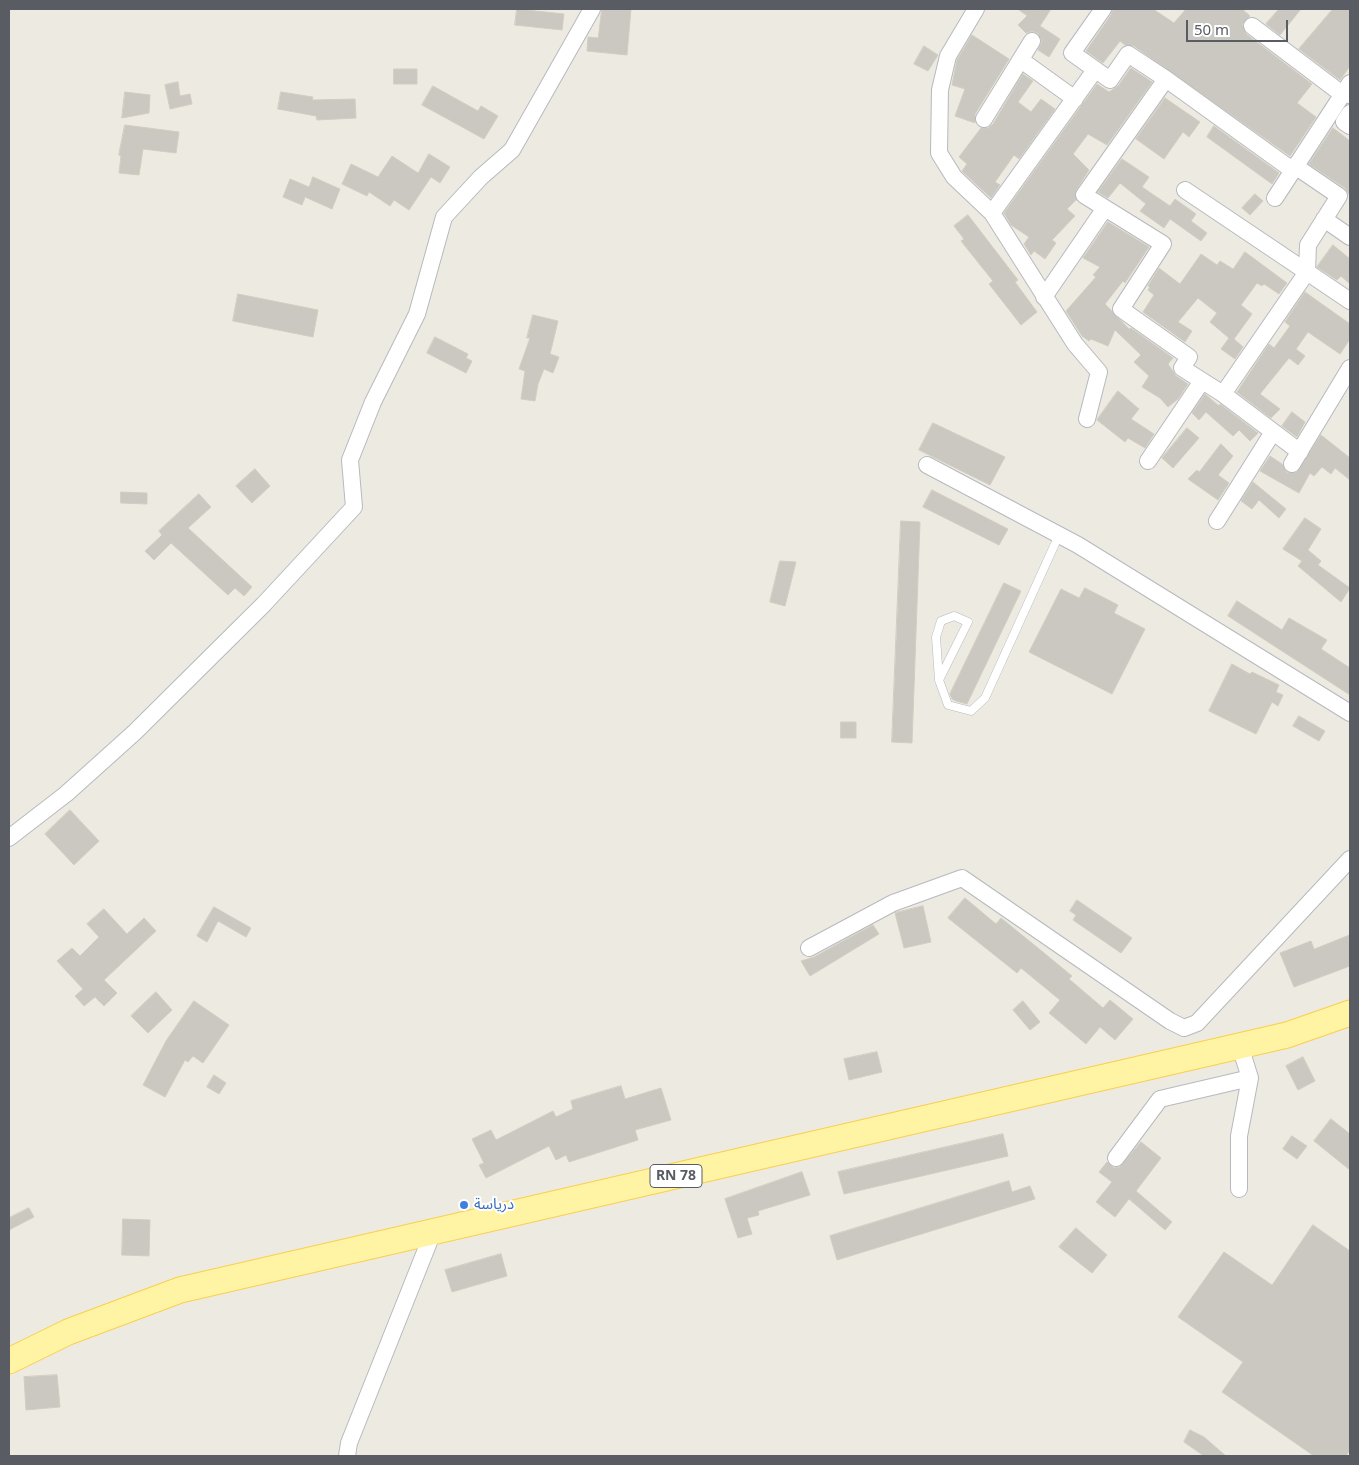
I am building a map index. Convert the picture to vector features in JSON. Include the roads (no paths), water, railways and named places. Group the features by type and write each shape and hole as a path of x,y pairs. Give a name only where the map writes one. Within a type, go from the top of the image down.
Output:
{"main road":[{"name":"RN 78","path":"9,1361 68,1332 180,1290 1287,1035 1350,1013"}],"street":[{"path":"9,838 66,794 135,732 264,604 354,508 350,460 372,402 417,314 431,257 444,217 481,177 512,150 592,9"},
{"path":"976,9 948,56 940,90 939,153 954,177 992,213 1044,298 1075,344 1099,372 1087,419"},
{"path":"1103,9 1072,53 1110,80 1128,54 1166,79 1288,167 1295,166 1339,196 1308,245 1307,272 1223,394"},
{"path":"1252,26 1348,91 1295,166 1275,198"},
{"path":"984,119 1032,41"},
{"path":"1022,60 1075,99"},
{"path":"992,213 1095,70"},
{"path":"1166,79 1084,196 1163,244 1121,309 1189,357 1182,368 1223,394 1273,432 1296,458 1350,368"},
{"path":"1350,113 1344,122 1350,126"},
{"path":"1185,190 1350,301"},
{"path":"1044,298 1105,208"},
{"path":"1324,219 1350,237"},
{"path":"1148,461 1202,381"},
{"path":"1217,521 1273,432"},
{"path":"927,465 1059,535 1350,714"},
{"path":"809,948 893,903 962,878 1170,1021 1184,1028 1197,1023 1350,859"},
{"path":"1240,1046 1250,1078 1239,1136 1240,1190"},
{"path":"1116,1158 1160,1099 1250,1078"},
{"path":"347,1456 348,1443 433,1232"}],"lane":[{"path":"939,680 968,622 954,616 941,621 936,637 939,680 948,705 971,711 985,698 1059,535"}],"place":[{"name":"درياسة","path":"464,1205"}]}
